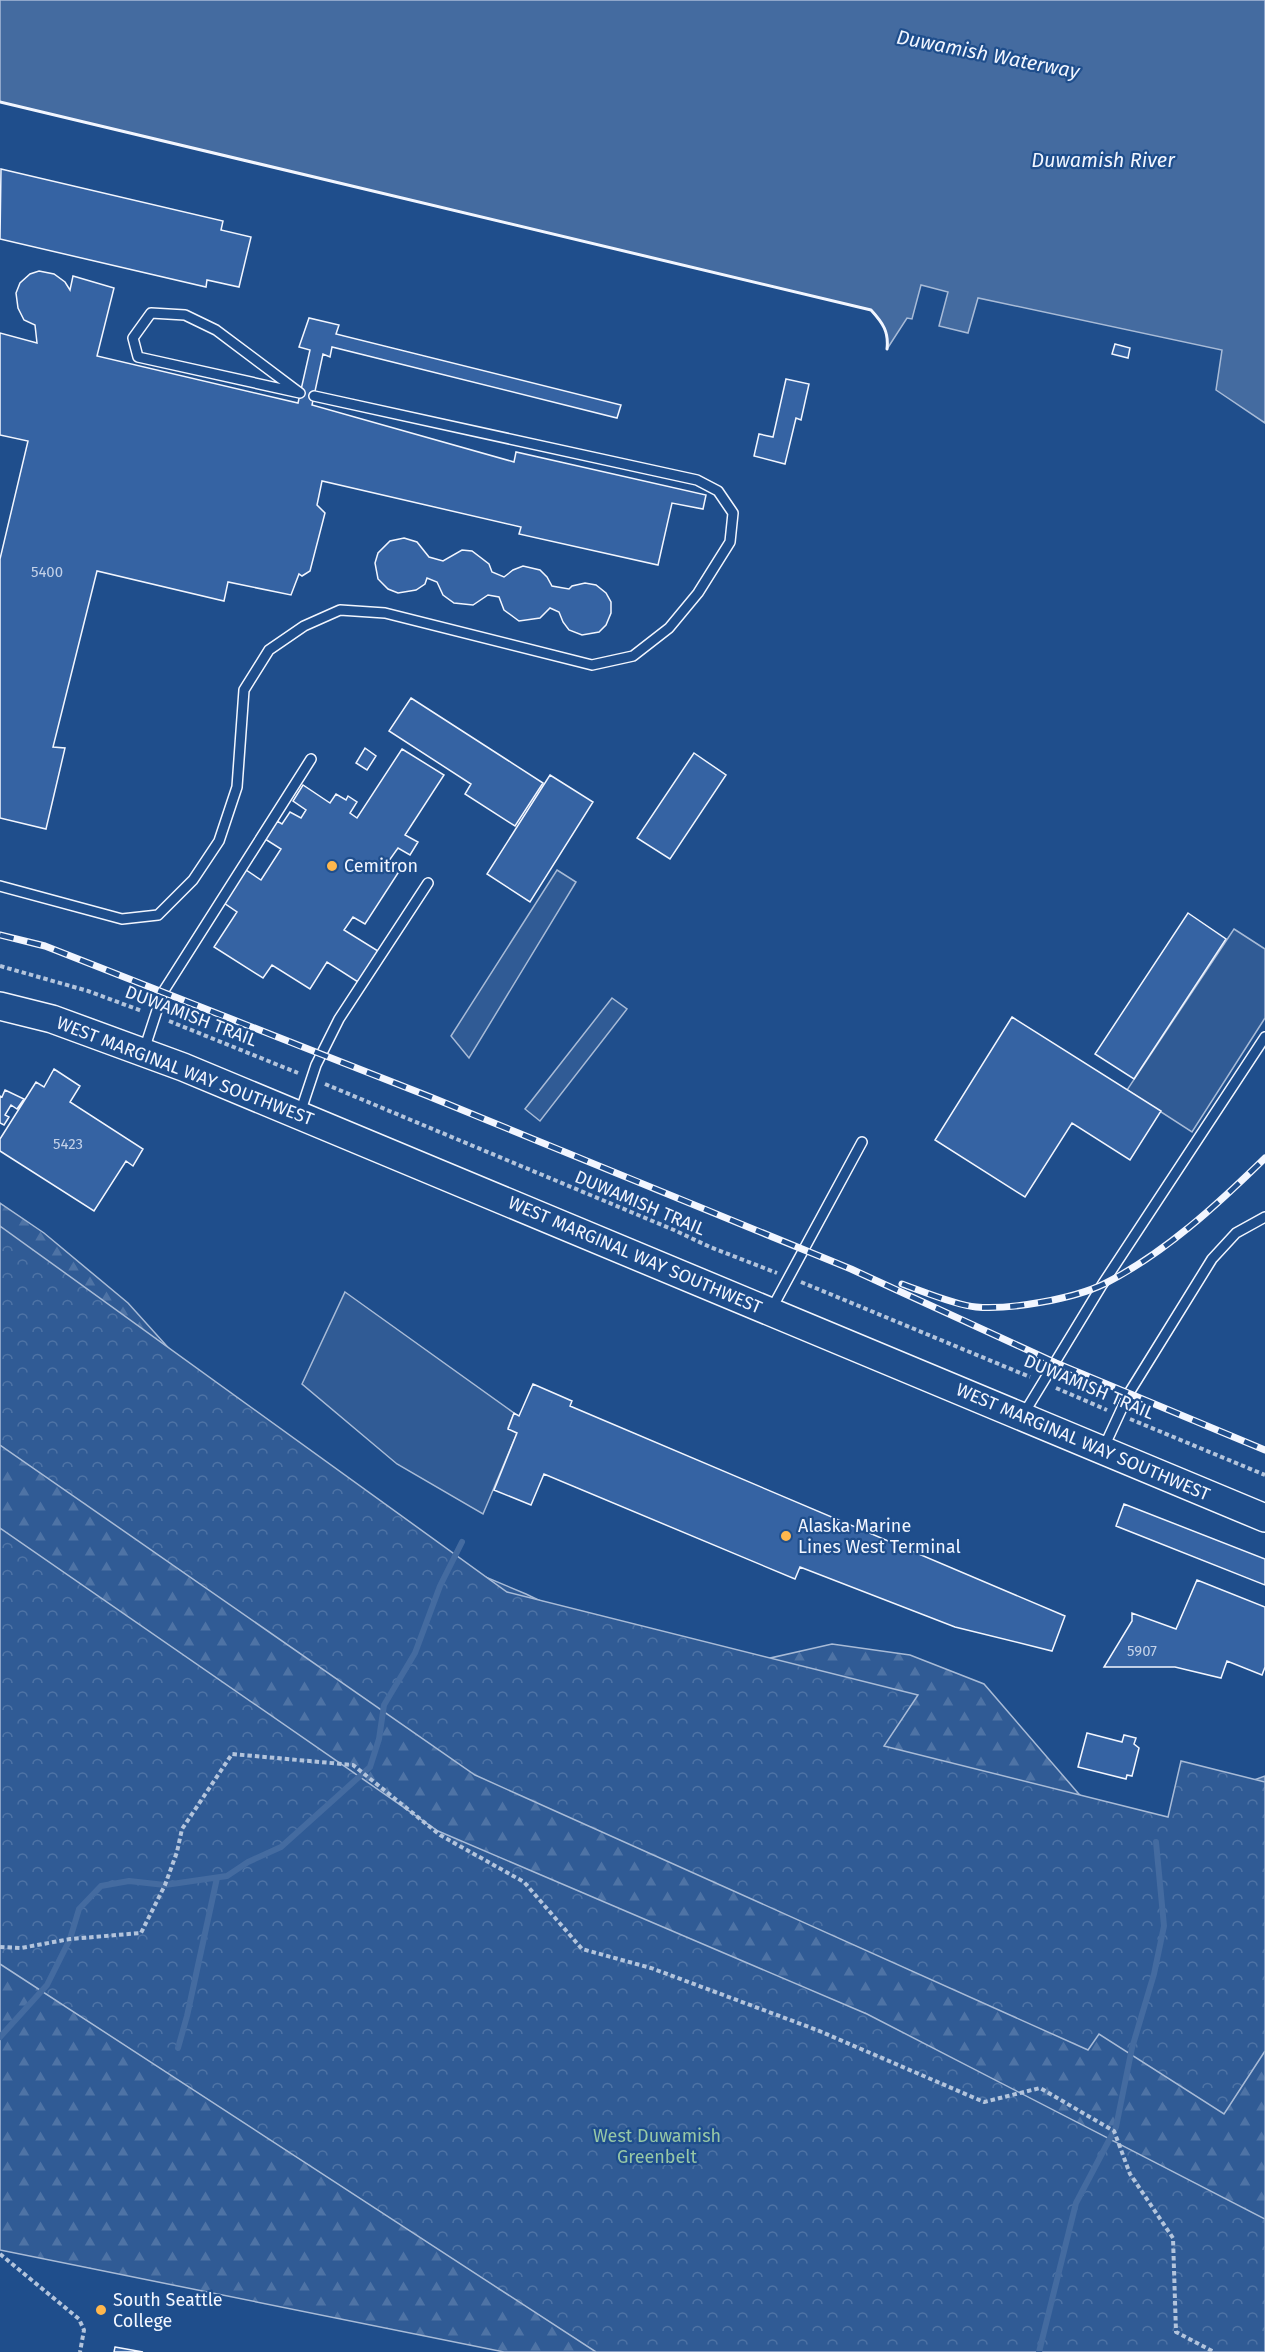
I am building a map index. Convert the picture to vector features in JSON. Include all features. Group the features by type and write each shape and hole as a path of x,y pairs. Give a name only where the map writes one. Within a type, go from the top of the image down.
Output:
{"main road":[{"name":"WEST MARGINAL WAY SOUTHWEST","path":"0,1006 52,1019 299,1115 1265,1518"}],"lane":[{"path":"151,313 185,315 216,330 300,393 138,357 132,338 151,313"},
{"path":"0,886 122,919 158,915 192,880 219,841 237,787 244,690 269,650 304,626 340,610 385,613 592,665 633,656 669,628 698,593 730,542 733,513 718,491 697,480 314,396"},
{"path":"144,1053 164,992 177,968 311,759"},
{"path":"299,1115 312,1079 339,1019 428,883"},
{"path":"1022,1417 1102,1285 1265,1038"},
{"path":"770,1312 862,1142"},
{"path":"1102,1450 1129,1393 1212,1259 1236,1233 1265,1217"}],"path":[{"name":"DUWAMISH TRAIL","path":"0,966 88,991 312,1079 710,1247 789,1277 1265,1475"},
{"path":"0,1947 21,1947 70,1939 141,1933 165,1885 177,1852 182,1829 232,1754 353,1765 440,1835 524,1882 582,1949 651,1968 817,2030 984,2102 1040,2088 1114,2131 1130,2174 1173,2238 1176,2332 1214,2352"},
{"path":"0,2254 79,2319 84,2330 80,2352"}],"green space":[{"path":"0,1203 44,1233 128,1303 210,1394 445,1560 526,1594 656,1657 735,1666 832,1644 910,1655 984,1684 1078,1793 1136,1855 1240,1785 1265,1776 1265,2352 504,2352 0,2250"},
{"path":"0,1226 507,1592 918,1695 884,1746 1168,1817 1181,1761 1265,1782 1265,2051 1224,2114 1099,2034 1088,2050 475,1775 0,1445"},
{"name":"West Duwamish Greenbelt","path":"0,1528 438,1831 867,2014 1265,2219 1265,2352 596,2352 0,1964"}],"shaded area":[{"path":"557,870 576,882 469,1058 451,1036"},
{"path":"1234,929 1265,949 1265,1018 1192,1132 1127,1090"},
{"path":"612,998 627,1009 540,1121 525,1109"},
{"path":"345,1292 514,1413 508,1428 517,1433 483,1514 397,1464 302,1384"}],"water":[{"name":"Duwamish River","path":"0,0 1265,0 1265,423 1216,390 1222,350 978,298 968,333 939,326 948,292 921,285 912,319 907,318 887,349 884,328 871,310 0,102"}],"building":[{"path":"1,169 223,221 221,230 251,237 239,287 207,280 206,287 0,239"},
{"path":"39,271 54,274 65,282 70,290 73,276 114,288 97,356 298,403 310,350 299,347 309,318 339,325 336,334 621,405 617,418 332,347 330,357 323,354 312,405 514,462 516,452 706,495 703,509 672,503 658,565 519,534 521,527 322,481 317,505 325,513 310,571 302,576 299,574 291,595 228,582 224,601 97,571 53,747 65,748 46,829 0,818 0,559 28,441 0,435 0,333 37,343 35,325 24,320 18,308 16,293 20,283 30,274"},
{"path":"1115,344 1130,348 1128,358 1112,354"},
{"path":"786,379 809,384 801,420 796,418 785,464 754,456 759,434 773,437"},
{"path":"404,538 417,542 429,557 443,561 462,550 472,551 489,564 492,572 504,577 523,566 540,570 552,586 569,589 585,583 596,585 606,593 611,602 611,613 606,625 599,632 582,635 569,630 559,612 550,608 540,618 519,621 504,610 499,597 488,595 473,605 454,603 443,595 437,582 427,578 425,584 416,590 398,593 388,589 378,579 375,563 378,553 390,541"},
{"path":"411,698 543,783 515,826 465,794 471,784 389,731"},
{"path":"365,748 376,756 367,770 356,763"},
{"name":"Cemitron","path":"402,749 444,775 405,835 418,842 410,855 398,848 388,862 400,870 365,924 353,917 344,930 378,951 358,982 327,962 310,989 272,965 263,978 214,947 237,912 224,903 246,870 261,880 281,849 265,839 277,821 282,824 290,812 301,818 306,810 293,801 303,785 330,803 336,794 346,800 348,796 357,802 350,813 357,818"},
{"path":"694,753 726,775 670,859 637,838"},
{"path":"550,775 593,802 530,902 487,874"},
{"path":"1188,913 1226,939 1134,1079 1095,1054"},
{"path":"1012,1017 1161,1111 1130,1160 1072,1123 1025,1197 935,1140"},
{"path":"54,1069 80,1086 70,1102 143,1149 133,1166 126,1161 94,1211 0,1151 0,1139 36,1082 44,1087"},
{"path":"5,1090 24,1099 17,1109 11,1105 5,1115 9,1117 4,1125 0,1123 0,1096 2,1097"},
{"name":"Alaska Marine Lines West Terminal","path":"533,1384 572,1401 570,1406 1065,1616 1052,1651 955,1627 800,1567 795,1579 544,1474 531,1505 494,1490 517,1433 508,1429 514,1413 519,1416"},
{"path":"1124,1504 1265,1559 1265,1585 1116,1526"},
{"path":"1197,1580 1265,1607 1265,1667 1262,1675 1227,1661 1221,1678 1175,1667 1104,1667 1132,1621 1132,1613 1176,1629"},
{"path":"1087,1733 1122,1742 1124,1735 1136,1738 1134,1744 1139,1748 1132,1776 1127,1775 1126,1779 1078,1767"},
{"path":"115,2347 143,2352 114,2352"}],"waterway":[{"path":"0,2037 47,1985 70,1939 79,1909 101,1886 129,1881 165,1885 227,1876 248,1862 281,1847 370,1767 379,1739 384,1705 415,1653 440,1586 462,1542"},
{"path":"1039,2352 1076,2203 1116,2127 1132,2048 1154,1974 1164,1926 1156,1842"},
{"path":"178,2048 217,1878"}],"railway":[{"path":"0,935 45,946 428,1096 851,1269 1056,1363 1265,1450"},
{"path":"902,1284 958,1304 976,1307 1006,1307 1041,1302 1091,1289 1126,1272 1169,1243 1209,1210 1265,1158"}],"wall":[{"path":"0,102 871,310 884,328 887,349"}],"place":[{"name":"Cemitron","path":"332,866"},
{"name":"Alaska Marine Lines West Terminal","path":"786,1536"},
{"name":"South Seattle College","path":"101,2310"}],"water label":[{"name":"Duwamish Waterway","path":"988,54"}]}
